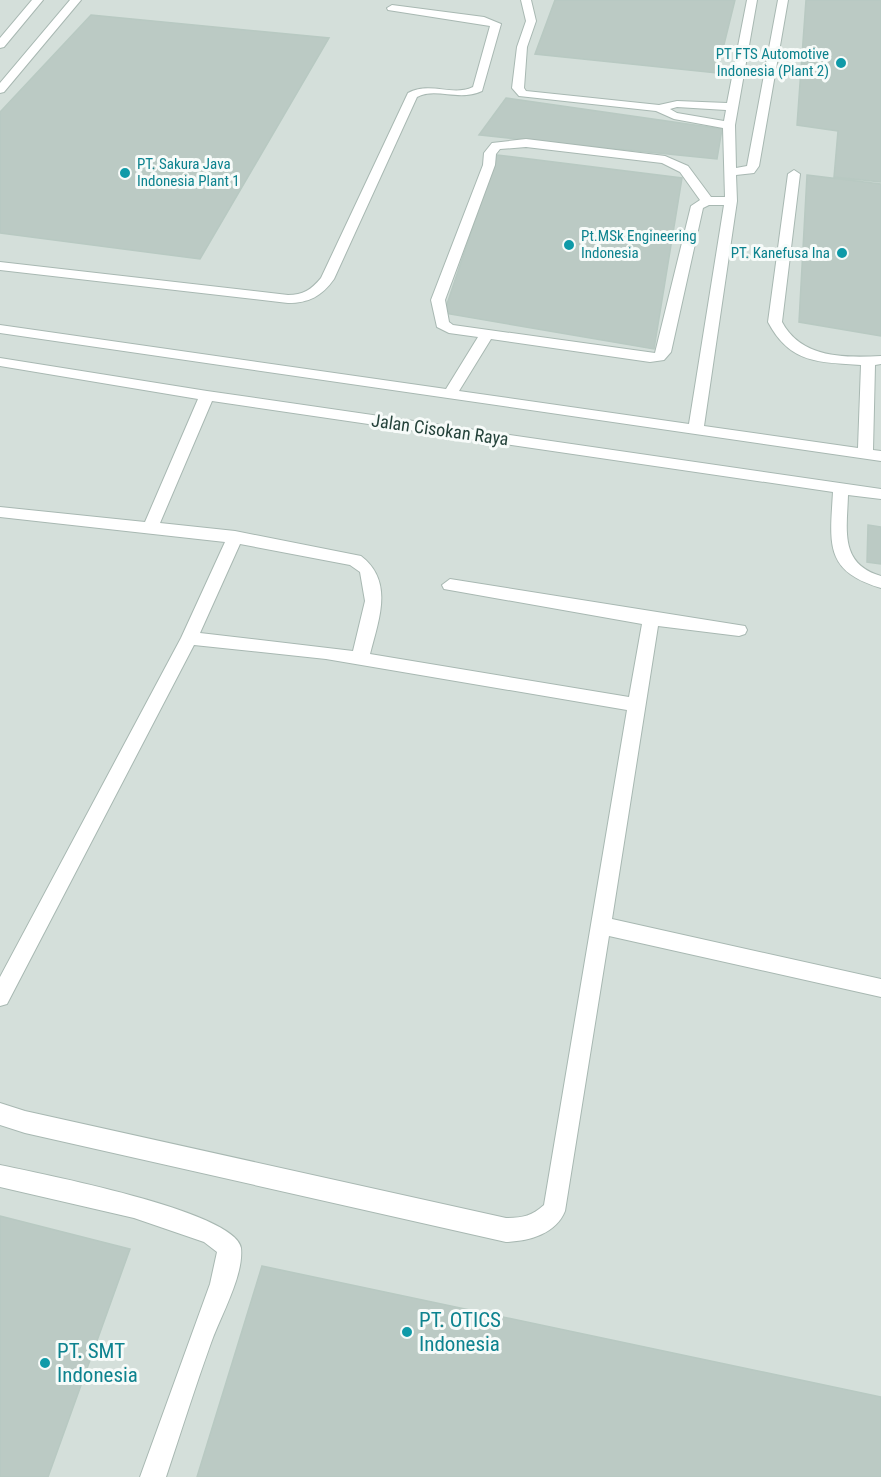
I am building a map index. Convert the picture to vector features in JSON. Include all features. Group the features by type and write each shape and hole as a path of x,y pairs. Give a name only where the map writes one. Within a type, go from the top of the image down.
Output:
{"street":[{"path":"526,0 531,21 519,70 519,91 529,95 659,108 678,104 734,107"},
{"path":"696,428 731,201 729,125 752,0"},
{"path":"730,172 741,173 750,170 753,166 783,0"},
{"path":"0,45 40,3"},
{"path":"0,90 68,4"},
{"path":"0,266 288,299 305,298 317,293 327,279 412,95 421,91 472,93 478,89 496,24 484,20 392,8"},
{"path":"659,108 674,116 729,125"},
{"path":"706,201 684,169 665,160 526,144 496,146 490,153 489,165 438,300 442,324 449,329 650,358 659,357 663,352 697,206 706,201 731,201"},
{"path":"794,174 775,322 784,341 793,349 810,356 874,360 865,453"},
{"name":"Jalan Cisokan Raya","path":"0,329 881,456"},
{"path":"450,394 487,334"},
{"name":"Jalan Cisokan Raya","path":"0,362 207,396 881,494"},
{"path":"150,528 207,396"},
{"path":"841,489 840,546 845,565 856,574 881,582"},
{"path":"0,512 235,537 355,560 367,569 372,584 372,610 360,658"},
{"path":"0,997 189,638 235,537"},
{"path":"450,585 651,619 739,630"},
{"path":"0,1114 25,1122 506,1230 526,1230 542,1224 554,1211 651,619"},
{"path":"189,638 360,658 636,705"},
{"path":"600,925 881,988"},
{"path":"0,1176 134,1208 210,1233 229,1247 228,1265 223,1282 153,1477"}],"shaded area":[{"path":"0,0 881,0 881,1477 0,1477"}],"building":[{"path":"555,0 735,0 717,73 535,54"},
{"name":"PT FTS Automotive Indonesia (Plant 2)","path":"806,0 881,0 881,182 834,177 838,131 797,125"},
{"name":"PT. Sakura Java Indonesia Plant 1","path":"91,15 329,38 200,259 0,233 0,112"},
{"path":"506,98 722,129 717,159 479,135"},
{"name":"Pt.MSk Engineering Indonesia","path":"497,155 682,178 654,349 444,313"},
{"name":"PT. Kanefusa Ina","path":"807,175 881,184 881,336 799,322"},
{"path":"868,525 881,527 881,564 867,562"},
{"name":"PT. SMT Indonesia","path":"0,1216 130,1249 48,1477 0,1477"},
{"name":"PT. OTICS Indonesia","path":"262,1266 881,1397 881,1477 197,1477"}],"place":[{"name":"PT FTS Automotive Indonesia (Plant 2)","path":"841,63"},
{"name":"PT. Sakura Java Indonesia Plant 1","path":"125,173"},
{"name":"Pt.MSk Engineering Indonesia","path":"569,245"},
{"name":"PT. Kanefusa Ina","path":"842,253"},
{"name":"PT. OTICS Indonesia","path":"407,1332"},
{"name":"PT. SMT Indonesia","path":"45,1363"}]}
